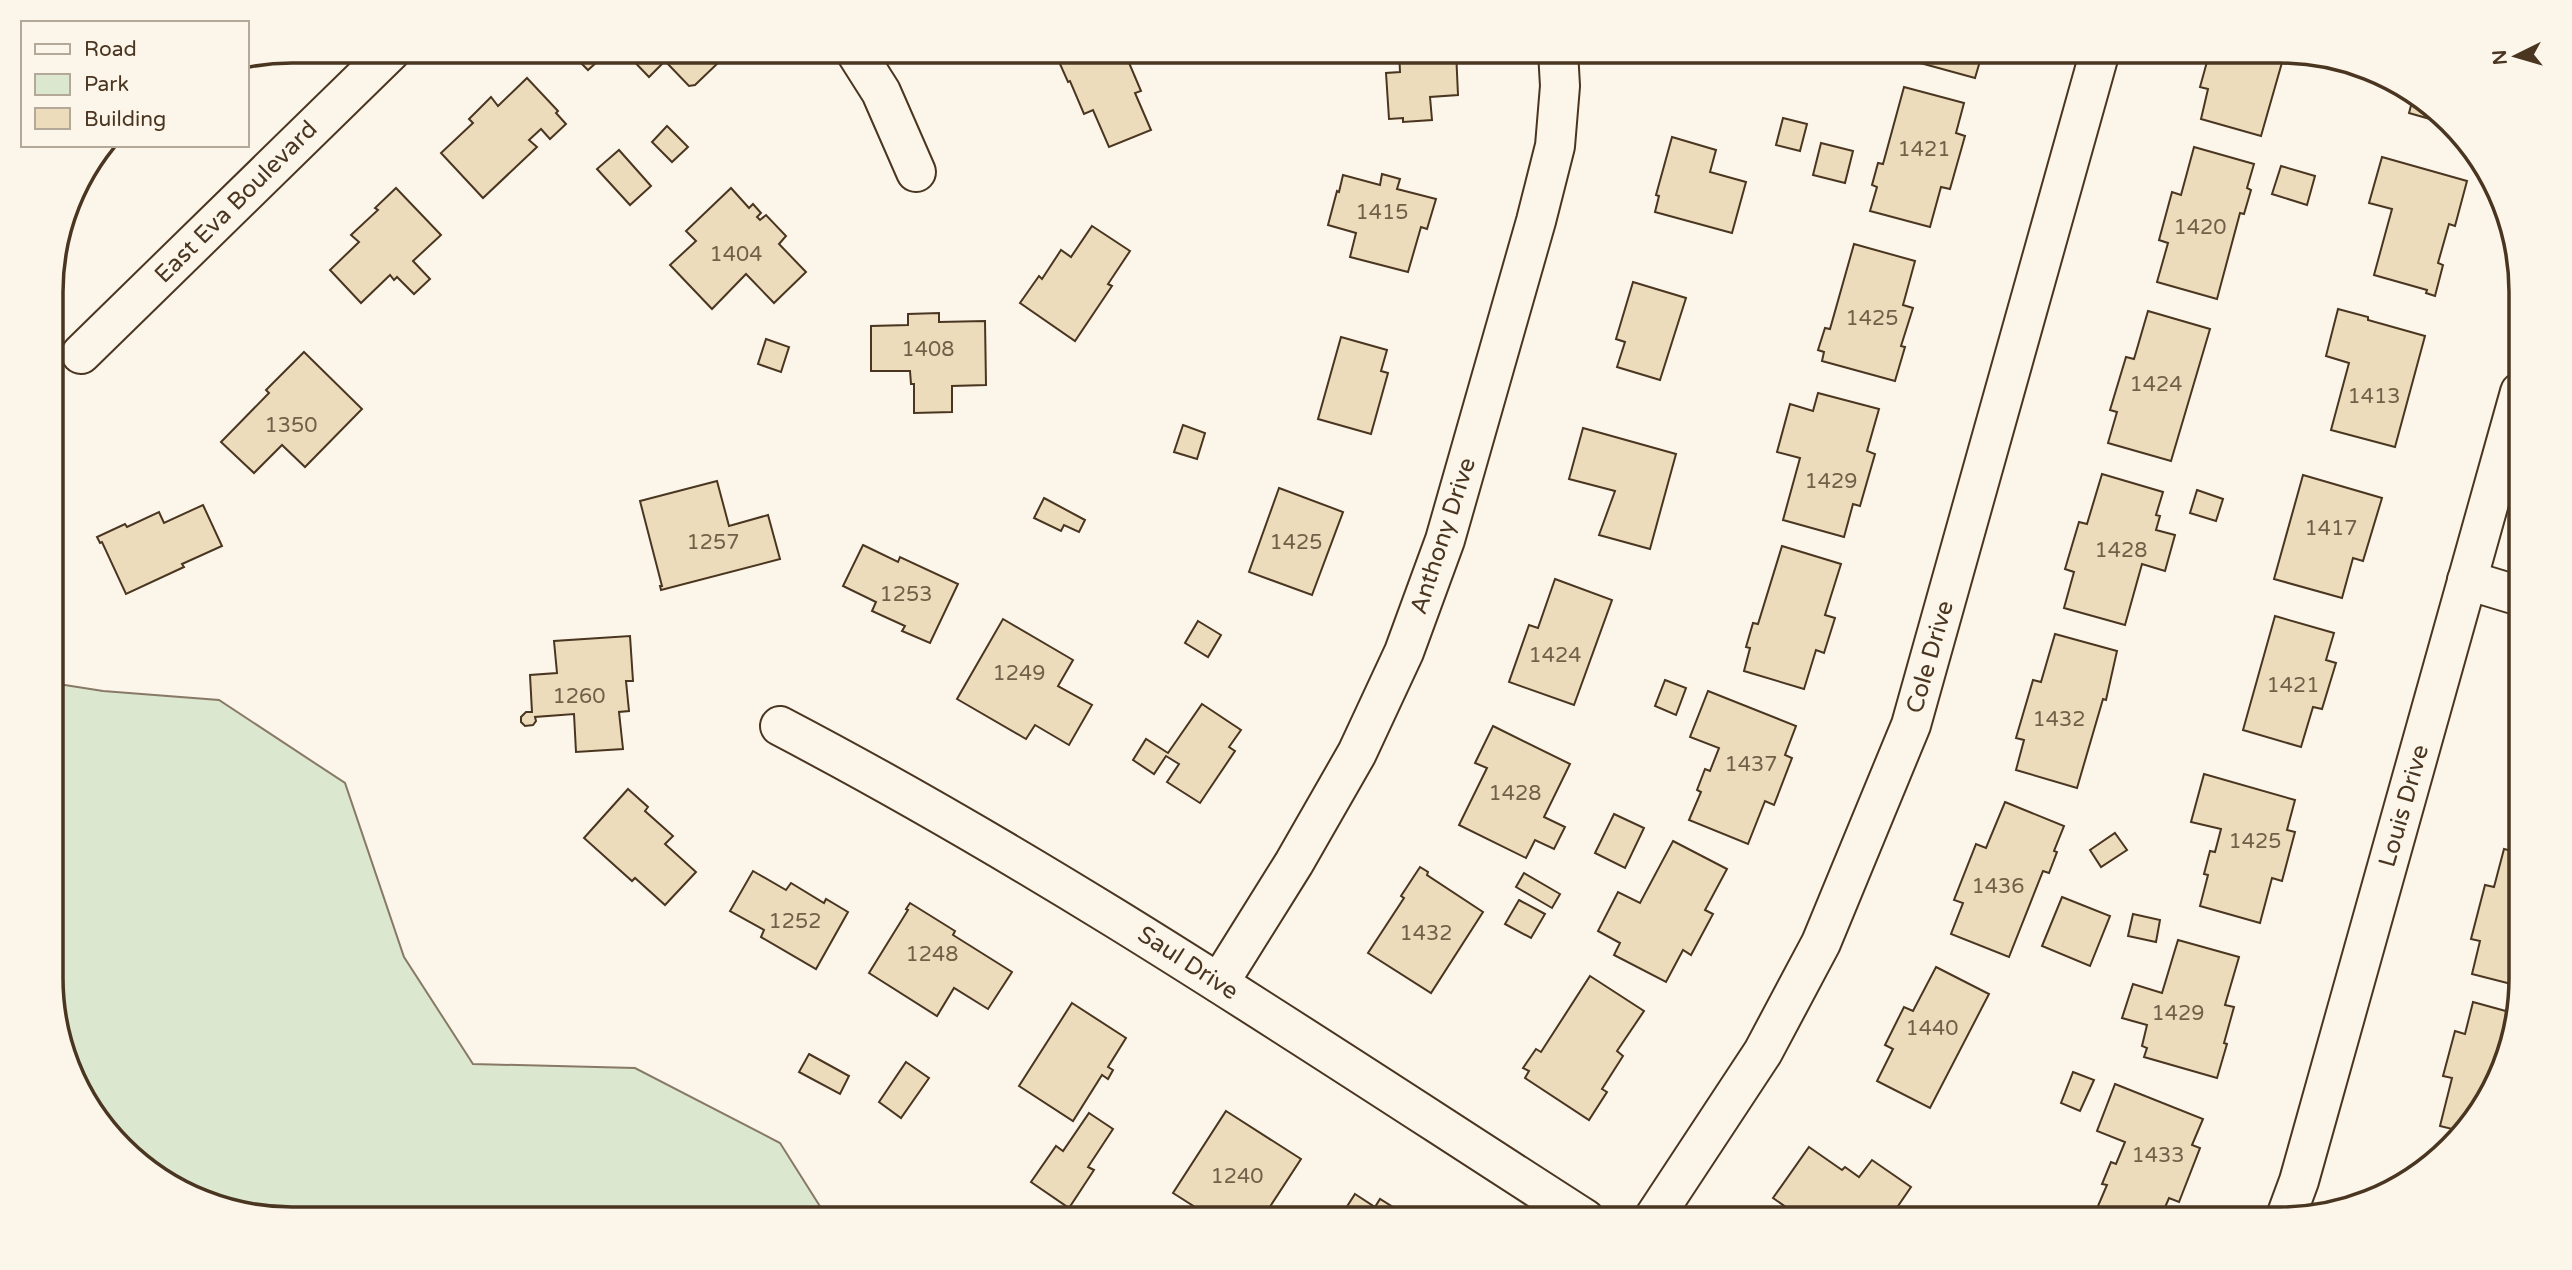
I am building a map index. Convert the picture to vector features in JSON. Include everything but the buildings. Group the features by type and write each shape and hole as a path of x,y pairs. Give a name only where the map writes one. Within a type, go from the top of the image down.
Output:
{"street":[{"name":"East Eva Boulevard","path":"81,354 379,63"},
{"path":"863,63 881,92 916,173"},
{"name":"Anthony Drive","path":"1219,983 1294,863 1357,753 1404,652 1445,540 1532,234 1555,146 1560,86 1559,63"},
{"name":"Cole Drive","path":"1661,1207 1763,1052 1821,943 1911,726 2097,63"},
{"name":"Louis Drive","path":"2290,1207 2509,430"},
{"path":"2467,580 2509,593"},
{"name":"Saul Drive","path":"780,726 897,789 1143,934 1566,1207"}],"green space":[{"path":"63,685 103,691 219,700 345,783 404,957 473,1064 635,1068 780,1143 820,1207 292,1207 233,1199 204,1190 177,1176 130,1140 110,1117 80,1066 71,1037 63,978"}]}
